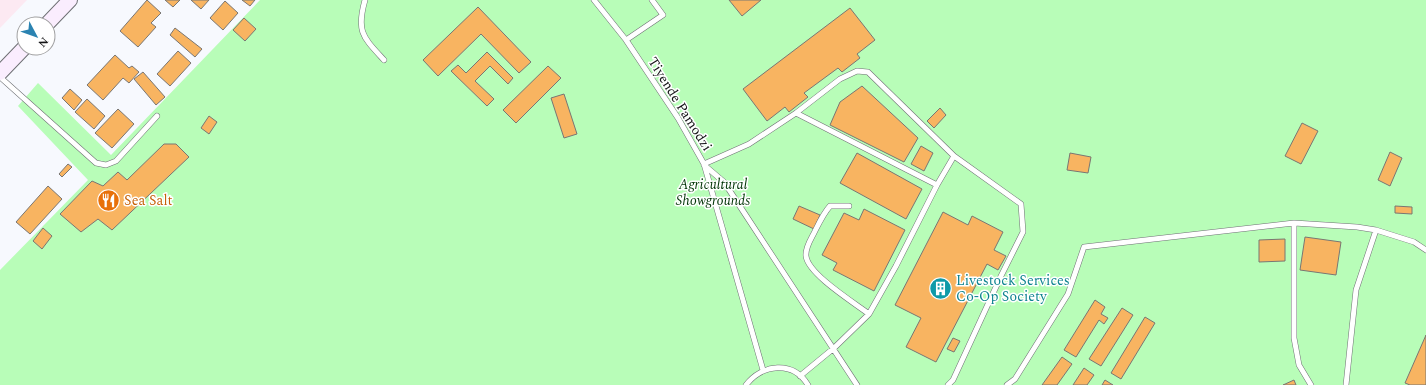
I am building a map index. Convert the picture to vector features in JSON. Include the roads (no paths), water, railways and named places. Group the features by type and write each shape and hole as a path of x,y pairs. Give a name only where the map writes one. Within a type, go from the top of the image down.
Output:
{"main road":[{"path":"55,16 70,0"},
{"path":"0,73 16,56"}],"lane":[{"path":"365,0 361,25 362,34 366,42 384,60"},
{"name":"Tiyende Pamodzi","path":"594,0 626,40 678,118 704,164 763,370"},
{"path":"626,40 663,15 652,0"},
{"path":"857,385 724,182 704,164 749,144 796,113 840,79 857,71 868,72 954,156 1021,204 1023,232 953,380 948,385"},
{"path":"0,77 96,163 106,164 116,161 157,116"},
{"path":"796,113 937,185"},
{"path":"800,376 834,348 868,314 896,266 937,185 954,156"},
{"path":"849,206 830,206 824,213 806,250 806,257 816,274 868,314"},
{"path":"1294,222 1294,338 1299,366 1311,385"},
{"path":"1008,385 1015,380 1068,294 1084,247 1294,222 1376,230 1414,242 1426,250"},
{"path":"1346,385 1356,290 1376,230"},
{"path":"746,385 763,370 778,367 794,371 808,385"}],"place":[{"name":"Sea Salt","path":"109,200"},
{"name":"Livestock Services Co-Op Society","path":"940,288"}],"park label":[{"name":"Agricultural Showgrounds","path":"713,192"}]}
